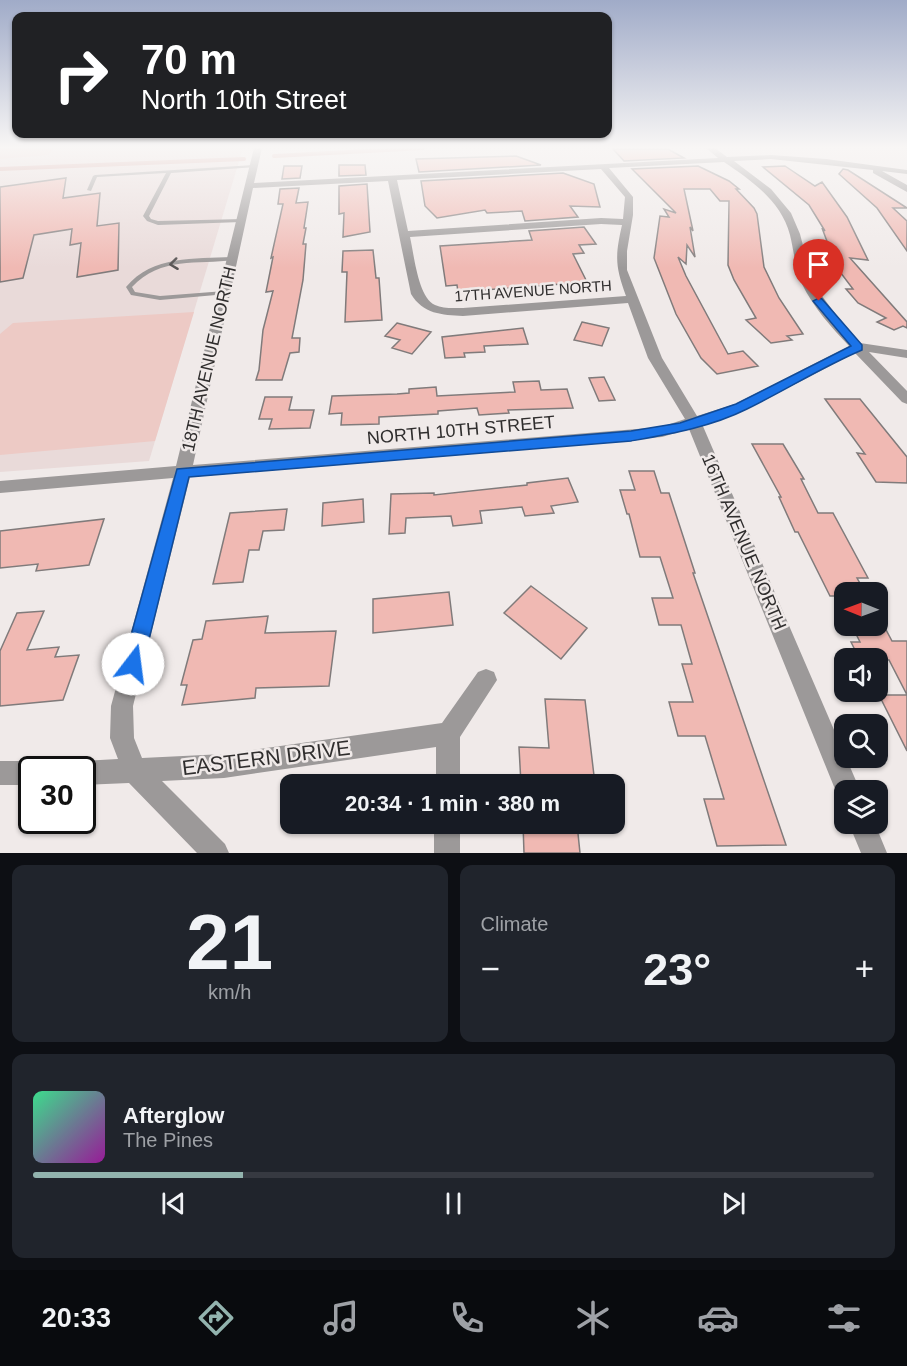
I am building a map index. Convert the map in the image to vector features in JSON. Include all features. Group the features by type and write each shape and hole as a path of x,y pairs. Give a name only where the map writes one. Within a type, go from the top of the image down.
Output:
{"street":[{"name":"18TH AVENUE NORTH","path":"216,853 135,772 122,738 122,706 183,473 249,188"},
{"name":"17TH AVENUE NORTH","path":"394,188 420,300 428,307 440,311 463,312 632,299"},
{"name":"16TH AVENUE NORTH","path":"621,188 629,197 630,204 620,255 622,270 632,299 655,358 694,422 844,780"},
{"path":"764,188 788,215 802,269 811,290 826,312 907,399"},
{"path":"406,234 601,221 626,222"},
{"path":"858,347 907,354"},
{"name":"NORTH 10TH STREET","path":"0,487 662,432 740,407 832,358 858,347"},
{"path":"448,774 448,734 486,680"},
{"name":"EASTERN DRIVE","path":"96,773 224,766 448,734"},
{"path":"0,773 18,773"},
{"path":"447,834 447,853"},
{"path":"866,834 874,853"}],"lane":[{"path":"161,188 146,216 158,224 241,220"},
{"path":"225,293 160,298 142,297 133,294 129,288 134,279 147,270 168,264 232,259"}],"shaded area":[{"path":"0,188 231,188 149,461 0,472"},
{"path":"194,312 155,441 0,455 0,334 13,323"}],"building":[{"path":"0,188 65,188 63,198 100,193 97,226 119,223 118,270 77,277 81,243 70,245 72,229 34,235 23,278 0,282"},
{"path":"299,188 296,203 308,202 304,228 306,228 303,244 306,244 303,280 292,338 300,338 299,352 290,353 282,380 256,380 263,330 273,291 266,292 283,204 278,204 280,189"},
{"path":"339,188 367,188 370,232 343,237 344,213 339,214"},
{"path":"422,188 595,188 600,207 570,206 578,217 525,221 522,211 487,213 485,210 437,218 425,206"},
{"path":"651,188 739,189 736,189 757,214 764,267 779,298 803,334 787,336 792,340 771,343 746,320 756,318 728,265 729,201 720,201 710,189 684,189 693,231 690,227 695,257 687,245 686,264 678,257 728,354 743,351 758,366 717,374 701,358 676,314 654,258 660,216 669,217 664,209 676,213"},
{"path":"788,188 826,188 847,217 868,260 850,258 907,322 907,328 903,326 894,330 877,322 886,318 858,303 846,289 853,289 837,268 822,228 825,231 809,205"},
{"path":"854,188 876,188 907,208 893,208 907,221 907,251 877,208"},
{"path":"584,227 596,244 579,245 584,253 573,254 587,282 458,292 457,285 446,286 440,246 532,240 529,231"},
{"path":"373,250 376,278 379,278 382,320 345,322 347,272 342,272 343,251"},
{"path":"582,322 609,328 602,346 574,340"},
{"path":"397,323 431,332 412,354 392,348 400,340 385,336"},
{"path":"523,328 528,344 484,346 485,352 464,353 465,357 445,358 442,337"},
{"path":"604,377 615,400 599,401 589,378"},
{"path":"539,381 541,390 567,389 573,408 508,410 509,413 479,415 477,408 438,411 438,414 379,417 379,424 341,425 342,413 329,414 332,396 409,393 409,389 436,387 437,396 515,392 513,382"},
{"path":"265,397 292,397 289,410 314,410 310,428 269,429 272,419 259,419"},
{"path":"825,399 860,399 907,457 907,483 876,482 857,453 865,454"},
{"path":"752,444 783,444 804,479 801,479 818,513 833,513 868,578 857,578 859,582 834,582 834,596 830,596 798,532 795,532 779,497 781,497"},
{"path":"629,471 654,471 661,493 669,493 695,573 693,573 786,845 717,846 704,799 724,799 705,736 678,736 669,702 693,702 682,664 692,664 681,625 659,625 652,598 673,598 660,557 640,557 620,490 635,490"},
{"path":"568,478 578,502 551,506 554,513 525,516 522,507 480,511 482,523 453,526 451,516 406,518 405,533 389,534 391,494 434,493 434,495"},
{"path":"363,499 364,522 322,526 323,503"},
{"path":"287,509 284,530 263,531 259,550 249,550 243,582 213,584 230,513"},
{"path":"104,519 89,565 36,571 38,564 0,568 0,531"},
{"path":"531,586 587,628 561,659 504,613"},
{"path":"449,592 453,625 373,633 373,599"},
{"path":"44,611 27,650 59,647 55,657 79,655 63,700 0,706 0,651 17,613"},
{"path":"268,616 265,633 336,631 329,686 256,688 255,698 182,705 187,685 181,685 193,640 202,639 206,621"},
{"path":"888,634 892,641 907,641 907,695 888,660 888,648 854,648 851,642 860,642 857,636 888,636"},
{"path":"888,695 907,695 907,751 882,702 888,702"},
{"path":"545,699 585,700 594,774 520,774 519,747 549,748"},
{"path":"523,834 578,834 580,853 524,853"}],"route":[{"path":"133,664 183,473 631,436 682,427 740,407 832,358 858,347 819,301"}]}
